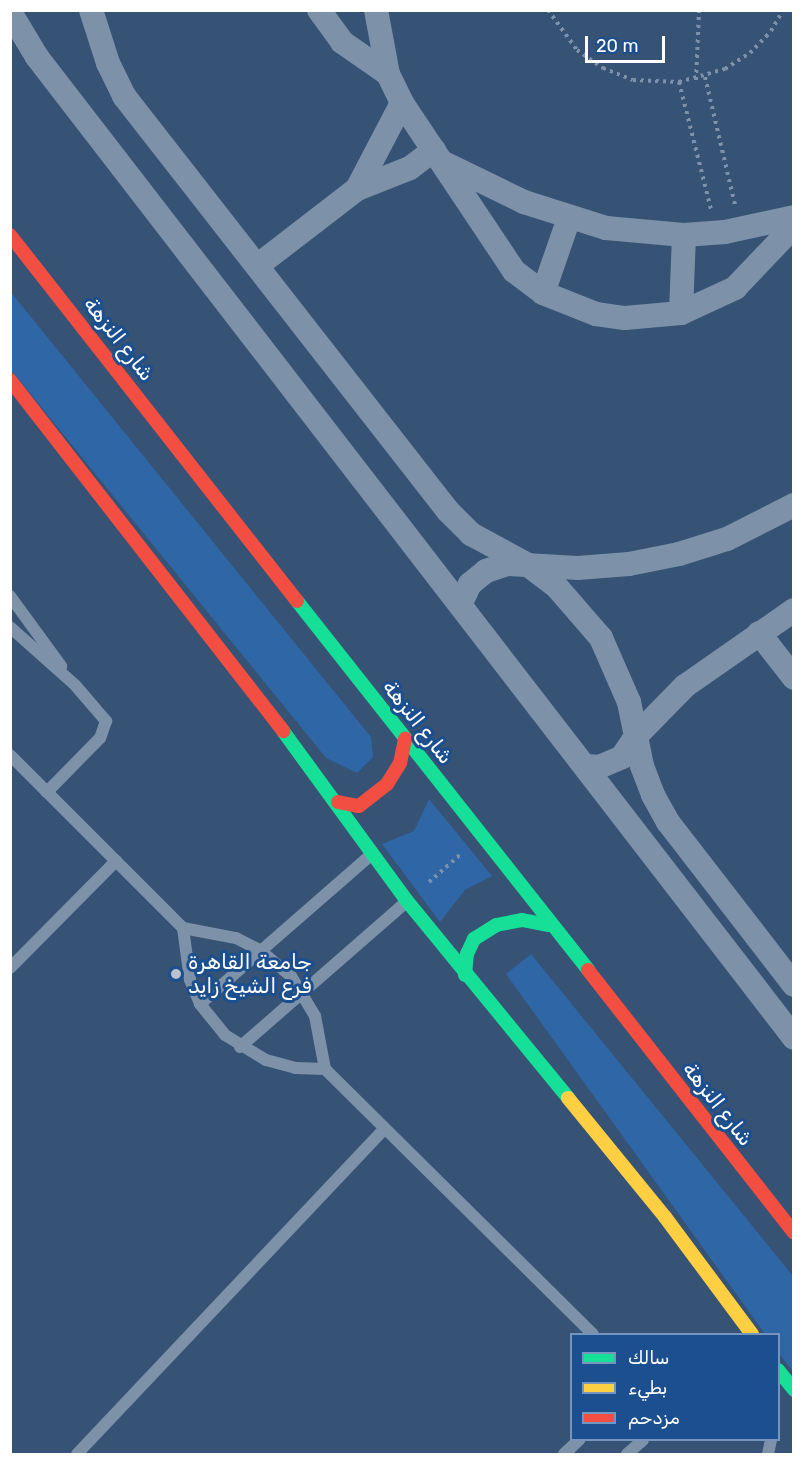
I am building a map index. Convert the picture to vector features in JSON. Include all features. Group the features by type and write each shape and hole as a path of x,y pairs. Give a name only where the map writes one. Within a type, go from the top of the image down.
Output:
{"main road":[{"name":"شارع النزهة","path":"10,235 548,925 794,1233"},
{"path":"10,380 338,802 407,901 465,975 665,1217 751,1333"},
{"path":"338,802 360,806 387,784 400,763 405,739"},
{"path":"465,975 467,954 474,939 496,925 522,920 548,925"},
{"path":"781,1373 794,1390"}],"street":[{"path":"91,10 108,63 124,96 448,511 471,534 528,565 572,602 601,638 629,702 646,776 668,822 794,985"},
{"path":"319,10 342,42 388,74"},
{"path":"376,10 388,74 402,103 514,271 543,293 596,314 625,318 681,313 735,288 794,226"},
{"path":"10,12 51,75 587,766 794,1038"},
{"path":"357,189 402,103"},
{"path":"257,266 357,189 440,157 569,218 645,233 684,235 729,231 794,217"},
{"path":"543,293 569,218"},
{"path":"681,313 684,235"},
{"path":"461,603 470,584 486,571 507,564 619,565 679,554 727,539 794,505"},
{"path":"587,766 606,765 622,757 636,736 685,686 759,633 792,614"},
{"path":"759,633 794,678"}],"lane":[{"path":"10,596 75,685"},
{"path":"10,627 75,685 104,716 106,728 47,792"},
{"path":"10,755 183,928 219,933 261,951 303,992 323,1042 325,1069"},
{"path":"200,1004 372,853"},
{"path":"10,968 116,861"},
{"path":"240,1047 407,901"},
{"path":"183,928 183,954 200,1004 225,1035 240,1047 276,1063 325,1069 591,1333"},
{"path":"77,1455 385,1128"},
{"path":"564,1455 578,1441"},
{"path":"627,1455 642,1441"}],"path":[{"path":"548,10 577,50 603,68 633,80 679,82 705,77 750,53 771,31 783,10"},
{"path":"696,80 699,10"},
{"path":"705,77 729,231"},
{"path":"679,82 729,231"},
{"path":"407,901 481,837"}],"shaded area":[{"path":"10,291 371,737 373,757 357,773 326,758 11,370"},
{"path":"429,799 492,876 465,890 440,922 382,844 414,831"},
{"path":"531,954 793,1276 793,1372 780,1354 780,1333 764,1333 506,974"}],"traffic: fast":[{"path":"297,601 588,970"},
{"path":"283,731 407,901 568,1098"},
{"path":"465,975 467,954 474,939 496,925 522,920 548,925"},
{"path":"780,1372 794,1390"}],"traffic: slow":[{"path":"568,1098 665,1217 751,1333"}],"traffic: jam":[{"path":"10,235 297,601"},
{"path":"10,380 283,731"},
{"path":"338,802 359,806 387,784 400,763 405,739"},
{"path":"588,970 794,1233"}],"place":[{"name":"جامعة القاهرة فرع الشيخ زايد","path":"176,974"}]}
